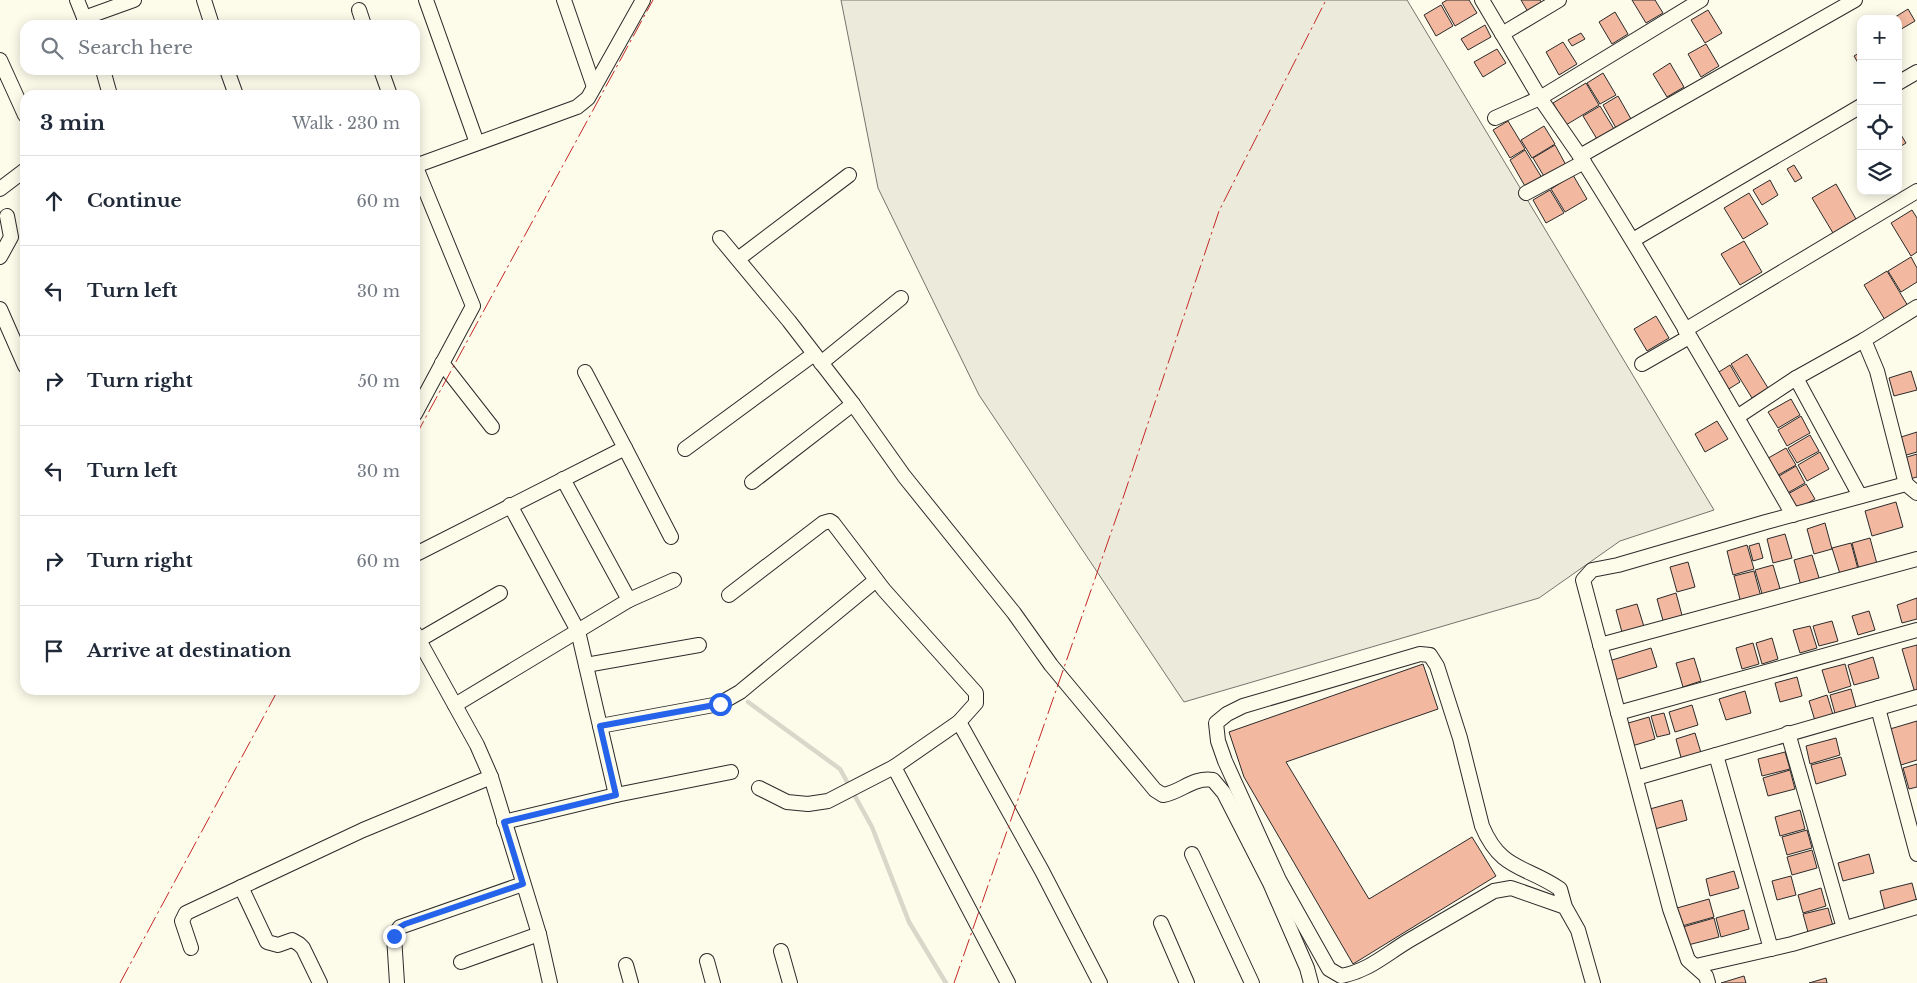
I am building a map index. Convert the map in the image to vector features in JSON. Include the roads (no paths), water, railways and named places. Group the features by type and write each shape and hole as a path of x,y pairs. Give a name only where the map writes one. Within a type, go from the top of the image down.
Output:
{"street":[{"path":"77,0 85,20"},
{"path":"87,20 134,0"},
{"path":"204,0 210,20"},
{"path":"426,0 477,143"},
{"path":"564,0 594,88"},
{"path":"420,164 577,107 588,98 643,0"},
{"path":"1482,0 1540,98 1582,159 1633,240 1792,515"},
{"path":"1502,34 1559,0"},
{"path":"1495,118 1540,98 1701,0"},
{"path":"1526,193 1855,0"},
{"path":"359,10 362,20"},
{"path":"0,60 20,104"},
{"path":"1902,81 1917,72"},
{"path":"104,75 109,90"},
{"path":"229,75 234,90"},
{"path":"382,75 388,90"},
{"path":"1633,240 1857,108"},
{"path":"0,189 20,174"},
{"path":"738,259 849,175"},
{"path":"420,178 473,306 420,405"},
{"path":"1642,364 1917,191"},
{"path":"0,257 11,237 7,216"},
{"path":"720,238 853,404 904,476 1014,613 1051,665 1155,790 1162,795 1174,793 1187,784 1202,778 1213,780 1224,794 1270,883 1307,968 1311,983"},
{"path":"685,449 901,298"},
{"path":"1737,417 1796,378 1864,340 1917,307"},
{"path":"0,309 20,355"},
{"path":"1708,983 1706,976 1688,960 1670,909 1583,580 1592,570 1618,565 1860,496 1912,488 1877,371 1864,340"},
{"path":"442,363 492,427"},
{"path":"585,372 671,537"},
{"path":"1796,378 1860,496"},
{"path":"752,482 853,404"},
{"path":"420,550 624,448"},
{"path":"562,479 629,600"},
{"path":"510,505 578,631 616,795"},
{"path":"729,595 823,523 830,520 876,580 976,692 976,703 959,722 894,767 828,801 808,804 786,802 759,788"},
{"path":"1600,645 1917,559"},
{"path":"455,706 629,600 674,580"},
{"path":"600,726 720,704 726,701 740,692 876,580"},
{"path":"420,634 500,593"},
{"path":"1618,713 1917,630"},
{"path":"420,642 477,746 490,776 539,934 550,983"},
{"path":"586,665 698,645"},
{"path":"1564,907 1511,888 1494,891 1406,942 1373,964 1356,973 1341,976 1330,969 1279,880 1225,761 1218,741 1216,723 1227,714 1244,706 1420,654 1430,655 1437,666 1460,738 1486,836 1500,855 1512,865 1560,889 1564,907 1578,930 1593,983"},
{"path":"1636,778 1917,697"},
{"path":"1878,708 1917,854"},
{"path":"959,722 1042,871 1100,983"},
{"path":"1788,734 1844,928"},
{"path":"1716,755 1772,949"},
{"path":"894,767 1008,983"},
{"path":"504,822 616,795 731,772"},
{"path":"191,948 182,921 184,916 363,830 490,776"},
{"path":"1192,854 1252,983"},
{"path":"397,983 394,936 400,927 523,884"},
{"path":"241,888 267,942 278,945 292,940 299,944 320,983"},
{"path":"1696,966 1772,949 1917,907"},
{"path":"1161,923 1188,983"},
{"path":"461,962 539,934"},
{"path":"781,952 790,983"},
{"path":"707,961 713,983"},
{"path":"626,964 631,983"}],"waterway":[{"path":"748,702 840,769 872,827 909,922 946,983"}]}
